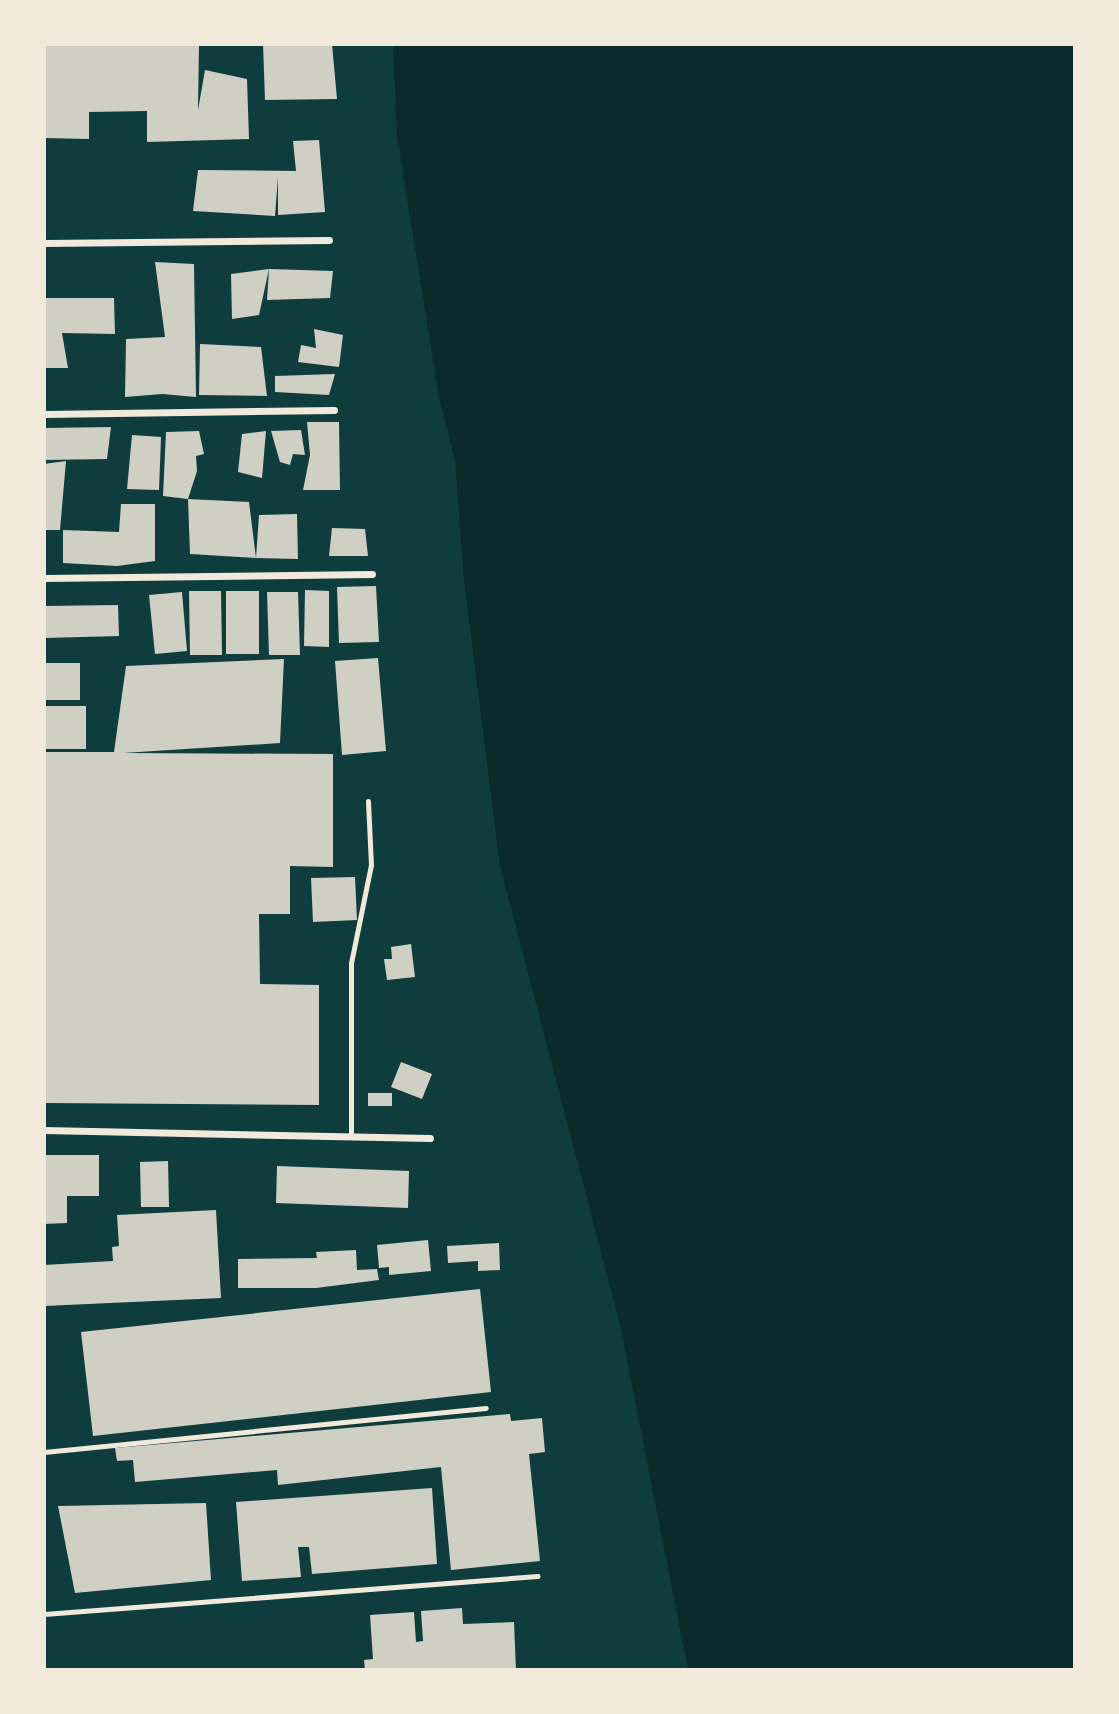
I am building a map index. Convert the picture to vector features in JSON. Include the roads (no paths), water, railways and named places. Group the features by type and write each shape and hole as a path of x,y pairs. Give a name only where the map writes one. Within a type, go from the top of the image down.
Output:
{"street":[{"path":"44,243 329,240"},
{"path":"44,414 334,410"},
{"path":"44,578 372,574"},
{"path":"44,1130 430,1138"}],"lane":[{"path":"351,1135 351,962 371,865 368,801"},
{"path":"44,1452 486,1408"},
{"path":"44,1614 538,1576"}],"water":[{"path":"393,44 1075,44 1075,1670 688,1670 620,1325 500,866 464,581 455,460 439,398 397,136"}]}
